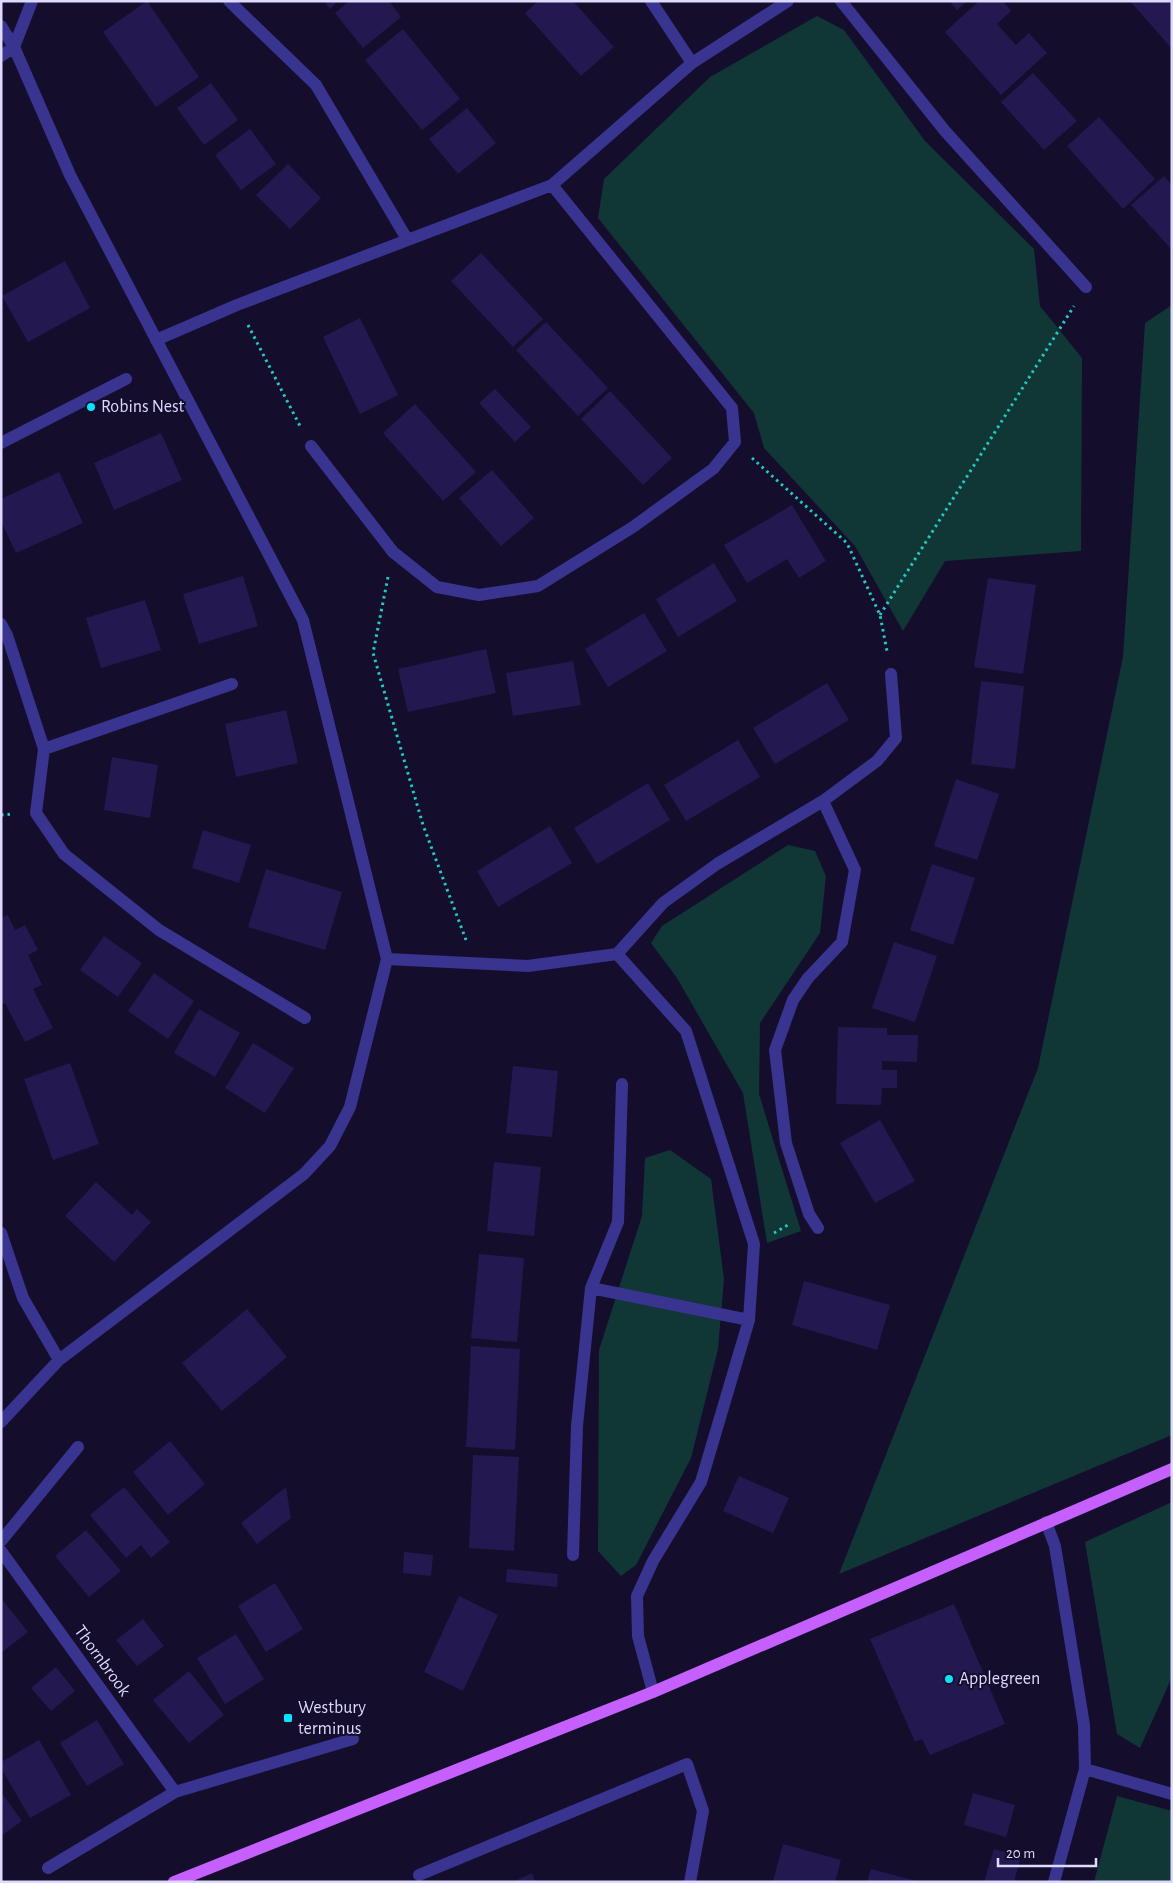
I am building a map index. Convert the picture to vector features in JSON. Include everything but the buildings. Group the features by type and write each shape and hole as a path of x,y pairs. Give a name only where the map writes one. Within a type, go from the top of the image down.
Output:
{"main road":[{"path":"174,1882 653,1692 1172,1469"}],"street":[{"path":"1,56 14,47 32,1"},
{"path":"229,1 316,85 408,238"},
{"path":"651,1 692,63"},
{"path":"156,340 237,305 408,238 552,185 692,63 788,1"},
{"path":"841,1 945,132 1086,287"},
{"path":"1,26 14,47 70,175 303,620 387,959 350,1107 330,1146 304,1174 59,1360 1,1422"},
{"path":"311,446 393,552 437,587 479,595 538,586 633,527 713,469 735,442 732,408 552,185"},
{"path":"1,443 126,380"},
{"path":"1,624 44,748 36,812 64,854 159,930 305,1018"},
{"path":"387,959 528,966 617,954 663,903 717,864 823,801 877,761 896,738 891,674"},
{"path":"44,748 232,684"},
{"path":"818,1228 809,1214 786,1143 775,1050 793,1000 808,978 842,942 855,870 823,801"},
{"path":"617,954 686,1031 754,1244 749,1320 701,1482 653,1560 637,1596 638,1636 653,1692"},
{"path":"573,1556 577,1426 591,1288 618,1222 622,1084"},
{"path":"1,1233 23,1298 59,1360"},
{"path":"591,1288 749,1320"},
{"path":"1,1541 78,1447"},
{"path":"1046,1522 1055,1546 1082,1716 1085,1769 1054,1882"},
{"name":"Thornbrook","path":"1,1551 175,1792"},
{"path":"48,1868 175,1792 353,1739"},
{"path":"419,1876 687,1764 703,1812 690,1882"},
{"path":"1085,1769 1172,1794"}],"path":[{"path":"880,615 1086,287"},
{"path":"237,305 311,446"},
{"path":"735,442 847,543 880,615 891,674"},
{"path":"393,552 373,652 423,825 474,963"},
{"path":"754,1244 809,1214"}],"green space":[{"path":"817,16 844,30 925,141 1034,249 1040,306 1082,358 1081,551 945,561 903,631 855,546 764,448 754,413 598,218 604,179 710,77"},
{"path":"1172,305 1172,1435 839,1574 1038,1068 1123,657 1145,323"},
{"path":"788,845 815,851 826,876 820,933 760,1023 759,1094 801,1231 767,1243 743,1093 677,978 651,943 662,926"},
{"path":"670,1150 711,1179 724,1279 718,1349 691,1458 636,1565 621,1576 598,1551 599,1350 642,1216 645,1158"},
{"path":"1172,1502 1172,1677 1140,1748 1117,1734 1085,1542"},
{"path":"1117,1796 1172,1811 1172,1882 1094,1882"}],"place":[{"name":"Robins Nest","path":"91,407"},
{"name":"Applegreen","path":"949,1679"},
{"name":"Westbury terminus","path":"288,1718"}]}
